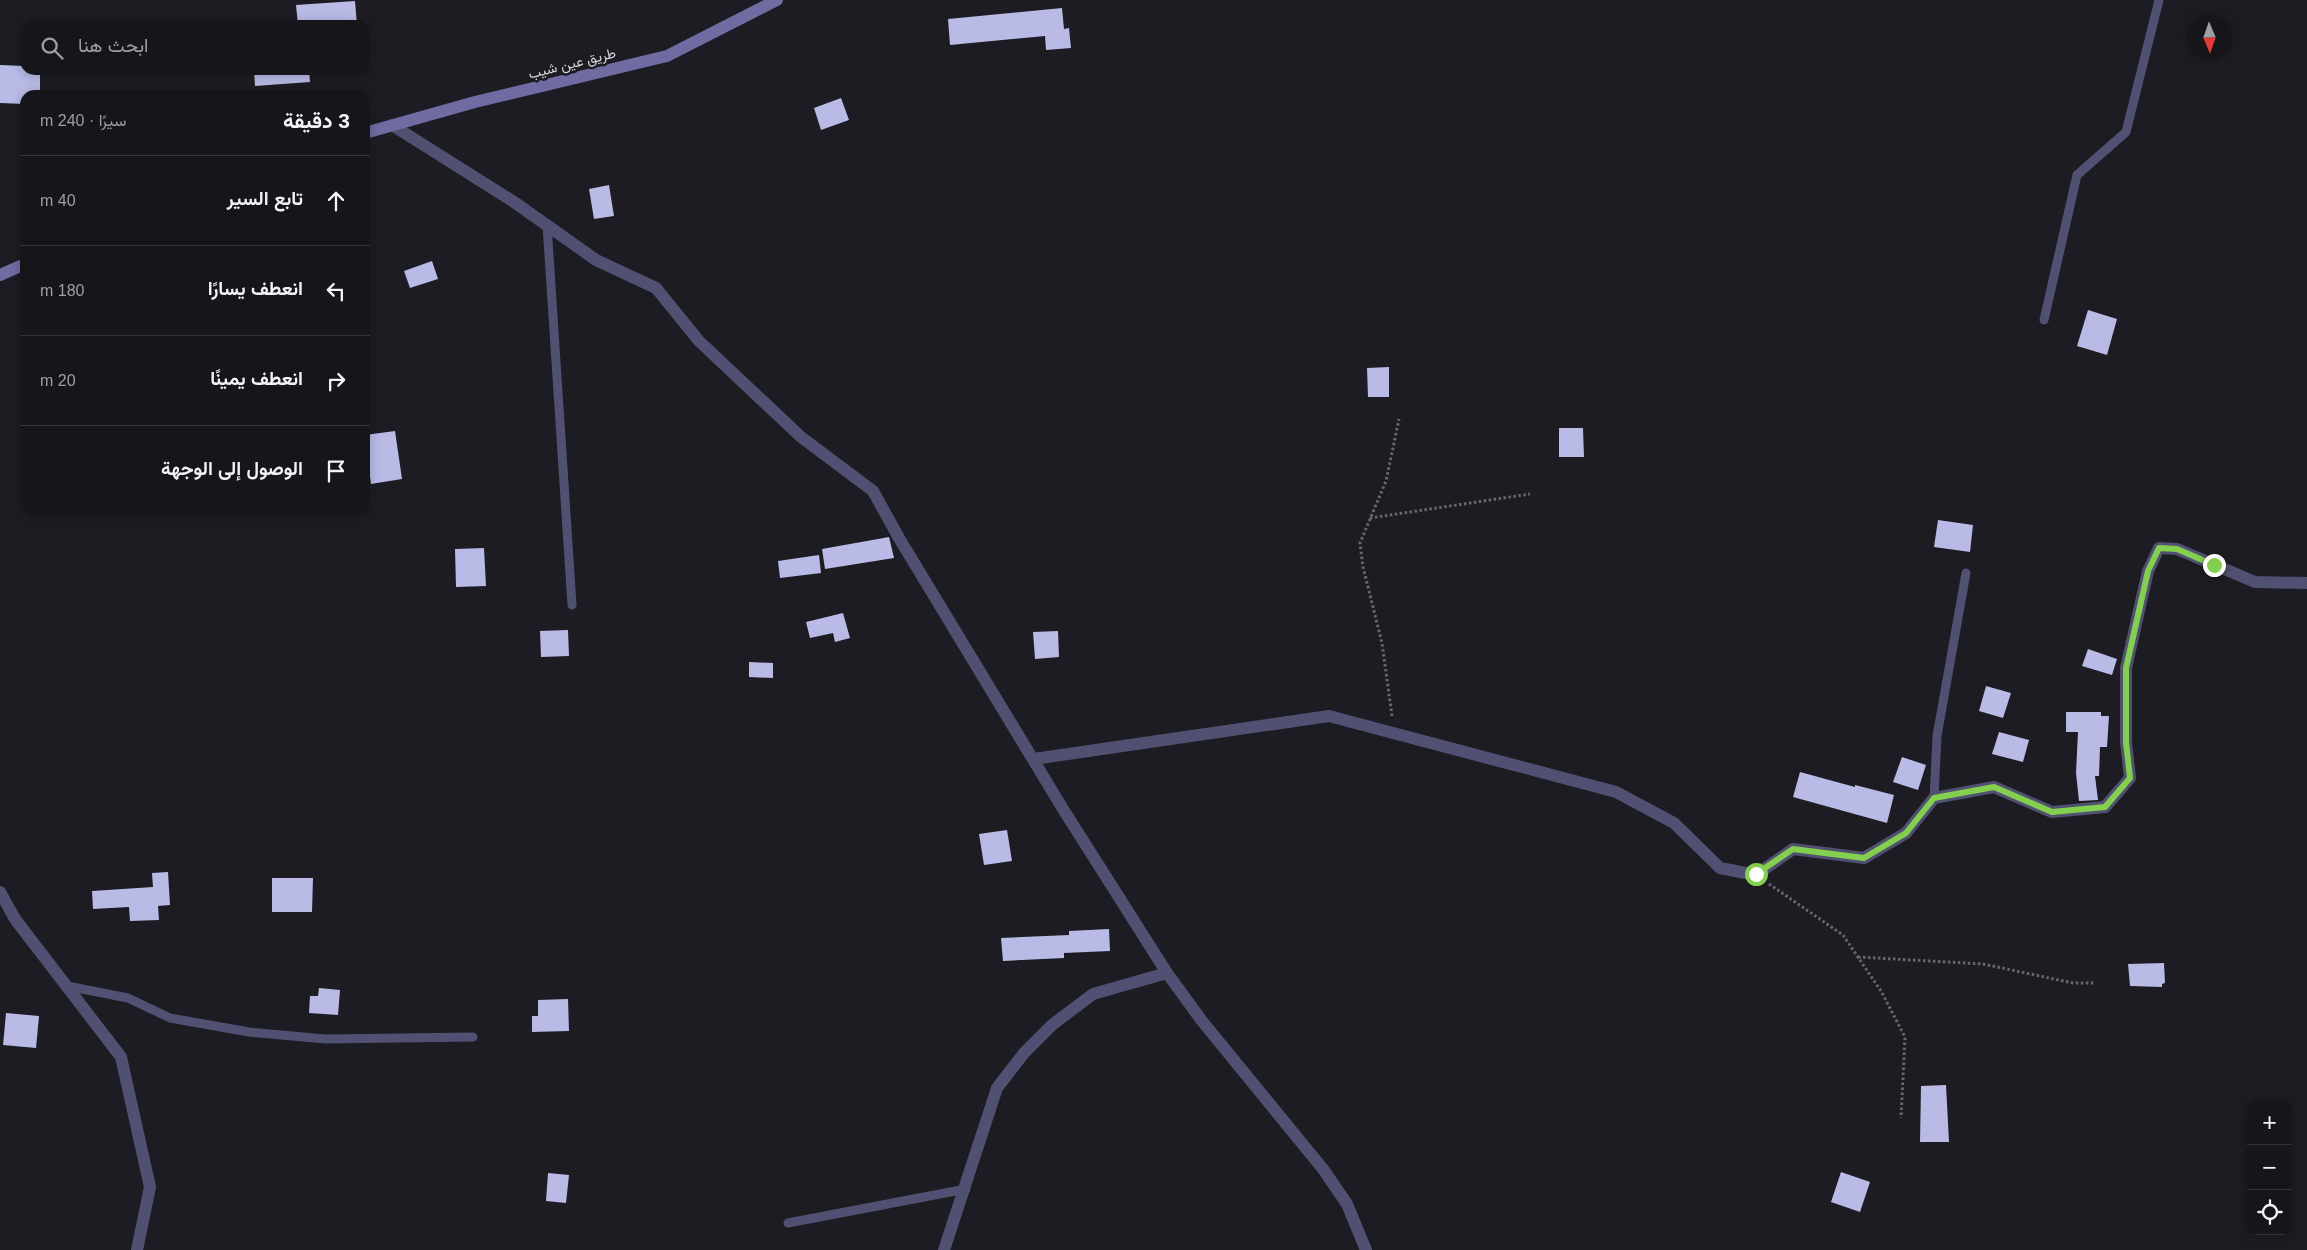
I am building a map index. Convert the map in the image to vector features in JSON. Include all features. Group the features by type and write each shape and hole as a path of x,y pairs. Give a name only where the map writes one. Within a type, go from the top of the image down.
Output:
{"main road":[{"name":"طريق عين شيب","path":"370,131 475,102 667,56 776,0"},
{"path":"0,275 20,266"}],"street":[{"path":"392,125 547,225 596,260 656,288 698,341 794,431 873,491 899,538 1167,973 1202,1021 1323,1169 1347,1204 1366,1250"},
{"path":"1034,759 1329,716 1616,792 1674,823 1720,868 1756,874 1793,849 1864,858 1906,833 1934,798 1994,787 2052,812 2105,807 2130,778 2126,742 2126,668 2148,571 2159,548 2177,549 2255,582 2307,584"},
{"path":"0,892 15,919 121,1056 150,1187 137,1250"},
{"path":"944,1250 966,1189 983,1127 997,1088 1024,1053 1052,1025 1093,994 1167,973"}],"lane":[{"path":"2044,320 2077,174 2126,132 2159,0"},
{"path":"547,225 572,605"},
{"path":"1934,798 1937,736 1966,574"},
{"path":"67,986 128,998 170,1018 249,1032 324,1039 473,1037"},
{"path":"788,1222 966,1189"}],"path":[{"path":"1395,733 1382,643 1363,567 1360,543 1386,481 1399,419"},
{"path":"1369,518 1530,494"},
{"path":"1756,874 1843,935 1881,991 1905,1037 1901,1118"},
{"path":"1858,957 1983,964 2073,983 2095,983"}],"building":[{"path":"355,1 357,20 298,20 296,5"},
{"path":"1062,8 1064,29 1069,28 1071,48 1046,50 1045,36 950,45 948,19"},
{"path":"0,65 20,66 20,75 40,75 40,90 20,90 20,104 0,103"},
{"path":"254,75 309,75 310,82 255,86"},
{"path":"841,98 849,120 821,130 814,108"},
{"path":"609,185 614,216 594,219 589,189"},
{"path":"432,261 438,279 410,288 404,271"},
{"path":"2088,310 2117,319 2107,355 2077,346"},
{"path":"1389,367 1389,397 1368,397 1367,368"},
{"path":"1559,428 1583,428 1584,457 1559,457"},
{"path":"395,431 402,479 371,484 370,434"},
{"path":"1938,520 1973,525 1970,552 1934,547"},
{"path":"889,537 894,558 825,569 822,549"},
{"path":"484,548 486,586 456,587 455,549"},
{"path":"819,555 821,573 780,578 778,561"},
{"path":"843,613 850,638 835,642 833,633 810,638 806,622"},
{"path":"568,630 569,656 541,657 540,631"},
{"path":"1058,631 1059,657 1035,659 1033,632"},
{"path":"2088,649 2117,659 2112,675 2082,666"},
{"path":"749,662 773,663 773,678 749,677"},
{"path":"1986,686 2011,693 2003,718 1979,711"},
{"path":"2066,712 2101,712 2101,716 2109,716 2107,747 2100,747 2099,776 2095,776 2098,800 2079,801 2076,773 2078,732 2066,732"},
{"path":"1999,732 2029,740 2023,762 1992,754"},
{"path":"1902,757 1926,765 1918,790 1893,782"},
{"path":"1800,772 1894,795 1887,823 1793,797"},
{"path":"1007,830 1012,861 984,865 979,834"},
{"path":"168,872 170,905 158,906 159,920 130,921 129,907 93,909 92,891 153,887 152,873"},
{"path":"272,878 313,878 312,912 272,912"},
{"path":"1109,929 1110,951 1064,953 1064,958 1003,961 1001,938 1069,935 1069,931"},
{"path":"2164,963 2165,983 2162,984 2162,987 2130,986 2128,964"},
{"path":"319,988 340,990 338,1015 309,1013 310,996 318,996"},
{"path":"568,999 569,1031 532,1032 532,1016 538,1016 538,1000"},
{"path":"6,1013 39,1016 36,1048 3,1045"},
{"path":"1946,1085 1949,1142 1920,1142 1921,1086"},
{"path":"1841,1172 1870,1182 1860,1212 1831,1202"},
{"path":"548,1173 569,1175 566,1203 546,1201"}],"route":[{"path":"1756,874 1793,849 1864,858 1906,833 1934,798 1994,787 2052,812 2105,807 2130,778 2126,742 2126,668 2148,571 2159,548 2177,549 2214,565"}]}
